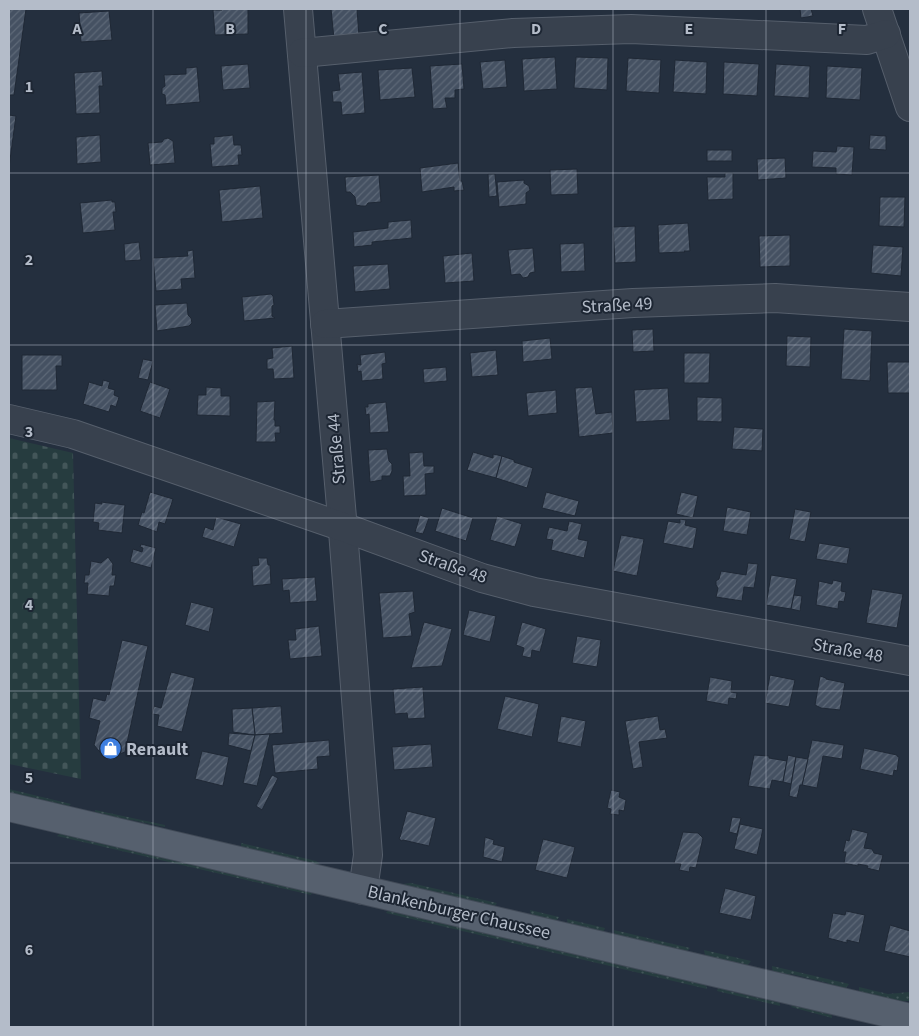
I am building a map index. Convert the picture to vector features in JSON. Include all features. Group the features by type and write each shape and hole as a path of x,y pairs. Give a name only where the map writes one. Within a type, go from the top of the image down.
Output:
{"main road":[{"name":"Blankenburger Chaussee","path":"9,806 910,1018"}],"street":[{"name":"Straße 44","path":"298,9 343,527 368,856 363,890"},
{"path":"302,53 513,33 612,29 867,40 882,21"},
{"path":"882,21 910,107"},
{"name":"Straße 49","path":"325,324 633,303 775,298 910,307"},
{"name":"Straße 48","path":"9,419 73,434 343,527 482,578 534,592 910,661"}],"green space":[{"path":"9,438 73,453 81,779 9,764"},
{"path":"9,789 71,804 63,812 42,801 9,793"},
{"path":"95,810 165,825 165,827 131,820 122,825 95,812"},
{"path":"64,830 313,889 311,895 57,836"},
{"path":"241,843 316,861 319,863 317,871 241,853"},
{"path":"411,883 497,903 491,911 394,885"},
{"path":"390,907 705,980 707,989 386,913"},
{"path":"530,910 559,917 553,926 532,921"},
{"path":"567,919 605,928 602,936 599,936 594,929 577,925 568,928"},
{"path":"614,930 690,948 683,956 615,939"},
{"path":"704,950 751,961 745,969 706,960"},
{"path":"772,966 849,984 843,992 831,990 828,983 791,974 784,979 773,976"},
{"path":"720,983 725,984 729,991 767,1000 775,995 779,997 780,1006 717,991"},
{"path":"859,987 888,994 910,992 910,1001 887,1001 859,996"},
{"path":"796,1001 831,1008 832,1018 791,1007"}],"building":[{"path":"9,9 26,9 14,95 9,95"},
{"path":"248,9 248,34 215,35 213,10"},
{"path":"331,9 357,9 359,36 334,39"},
{"path":"800,9 811,9 813,16 801,18"},
{"path":"109,11 112,40 81,42 79,13"},
{"path":"555,57 557,89 524,91 522,59"},
{"path":"576,57 608,58 607,90 574,88"},
{"path":"628,58 661,60 659,93 626,91"},
{"path":"505,60 507,87 483,89 480,62"},
{"path":"675,60 707,62 706,94 673,92"},
{"path":"724,62 759,64 757,96 723,94"},
{"path":"248,64 250,88 223,90 221,66"},
{"path":"462,64 464,89 455,90 455,98 445,98 447,108 433,109 430,66"},
{"path":"776,64 810,66 809,98 774,96"},
{"path":"827,66 862,68 860,100 826,98"},
{"path":"197,67 200,102 166,105 165,95 162,94 162,88 165,86 164,75 186,74 186,68"},
{"path":"412,68 415,97 380,100 378,70"},
{"path":"102,71 103,86 99,86 100,113 76,114 74,73"},
{"path":"362,72 365,113 342,115 341,102 333,102 332,91 340,90 338,74"},
{"path":"9,115 16,116 9,167"},
{"path":"100,135 101,162 77,164 76,137"},
{"path":"233,135 234,145 241,145 242,155 238,155 239,165 212,167 210,144 214,144 214,137"},
{"path":"870,135 886,136 886,150 869,149"},
{"path":"168,138 173,141 175,163 150,165 148,143 162,142"},
{"path":"837,146 854,147 852,175 836,174 836,168 812,167 813,151 836,152"},
{"path":"707,150 732,150 732,161 707,161"},
{"path":"785,158 786,178 758,180 757,159"},
{"path":"458,163 460,181 462,181 464,190 454,191 454,187 422,192 420,168"},
{"path":"577,169 578,194 551,195 550,170"},
{"path":"725,173 733,173 733,199 708,200 707,177 725,177"},
{"path":"488,174 495,174 497,196 489,197"},
{"path":"379,175 381,202 368,203 366,206 356,205 355,197 350,192 346,192 345,177"},
{"path":"524,180 524,183 529,186 530,190 526,193 526,204 499,207 497,182"},
{"path":"260,186 263,218 222,222 219,190"},
{"path":"880,197 905,197 904,227 879,226"},
{"path":"112,200 112,202 115,202 116,212 113,212 115,230 83,233 80,203"},
{"path":"411,220 412,238 372,242 372,245 354,247 353,232 388,228 388,222"},
{"path":"688,223 690,251 659,253 658,225"},
{"path":"635,226 636,262 615,263 613,227"},
{"path":"790,235 790,266 760,267 759,236"},
{"path":"139,242 141,260 125,261 124,244"},
{"path":"584,243 585,271 561,272 560,244"},
{"path":"873,245 903,247 901,276 871,273"},
{"path":"533,248 535,272 523,278 520,274 511,275 508,250"},
{"path":"193,250 195,278 181,279 182,289 156,291 153,258 188,256 187,251"},
{"path":"472,253 474,281 445,283 443,256"},
{"path":"388,264 390,289 355,292 353,266"},
{"path":"271,294 274,305 272,306 272,316 275,318 244,321 242,297"},
{"path":"187,303 188,315 192,323 189,326 157,331 155,305"},
{"path":"653,329 654,351 633,352 632,330"},
{"path":"844,329 872,331 870,381 841,379"},
{"path":"787,336 811,337 810,367 786,366"},
{"path":"550,338 552,359 523,362 522,341"},
{"path":"292,346 294,378 274,379 273,369 267,369 267,359 273,358 272,348"},
{"path":"496,350 498,375 472,377 470,353"},
{"path":"385,352 386,363 382,364 383,379 362,381 361,371 358,372 357,364 361,365 360,355"},
{"path":"684,353 710,353 709,383 684,383"},
{"path":"22,355 62,355 62,366 56,366 57,390 22,390"},
{"path":"143,359 153,361 148,380 138,378"},
{"path":"887,362 910,362 910,393 888,393"},
{"path":"446,367 447,381 424,383 423,369"},
{"path":"103,380 110,382 108,388 115,390 114,395 119,397 116,407 111,405 109,412 83,404 89,382 102,386"},
{"path":"150,382 170,389 160,418 140,411"},
{"path":"206,387 221,388 221,396 230,396 230,416 197,415 198,395 206,395"},
{"path":"592,387 596,414 612,412 613,433 579,437 575,388"},
{"path":"668,388 670,420 636,422 634,390"},
{"path":"556,390 557,413 528,416 526,393"},
{"path":"697,397 722,398 722,422 697,421"},
{"path":"275,401 275,426 280,426 280,433 275,433 276,442 256,442 257,402"},
{"path":"386,402 389,432 370,433 369,414 366,415 365,407 368,407 368,404"},
{"path":"734,427 763,429 762,451 732,449"},
{"path":"387,449 389,461 392,464 390,476 382,476 382,480 370,482 368,450"},
{"path":"423,452 424,466 434,466 434,473 425,474 426,495 404,496 403,476 410,476 409,453"},
{"path":"473,452 493,458 493,454 502,456 496,478 467,470"},
{"path":"502,456 533,468 527,488 496,478"},
{"path":"150,492 173,499 165,524 159,522 157,532 138,525 142,512 144,513"},
{"path":"546,492 579,501 575,516 542,508"},
{"path":"681,492 698,496 693,518 676,514"},
{"path":"101,502 125,505 122,533 98,530 99,523 93,522 95,503 102,504"},
{"path":"727,507 751,512 747,535 723,531"},
{"path":"442,508 473,518 466,541 435,531"},
{"path":"795,509 811,512 805,542 789,539"},
{"path":"420,515 429,518 423,534 415,532"},
{"path":"497,516 522,524 515,547 490,540"},
{"path":"216,517 241,524 234,547 202,537 205,527 213,530"},
{"path":"680,519 686,520 685,525 697,528 693,549 663,543 668,521 680,523"},
{"path":"569,521 582,524 578,539 588,541 584,558 551,550 553,540 546,539 549,527 567,531"},
{"path":"621,535 644,539 637,576 613,571"},
{"path":"819,543 850,548 847,564 816,559"},
{"path":"141,544 156,548 151,568 130,562 133,549 142,552"},
{"path":"108,557 113,564 112,575 116,575 114,586 110,586 109,596 87,594 88,583 84,583 85,575 89,575 91,561 101,563"},
{"path":"258,558 267,558 268,565 270,565 271,584 253,586 252,566 259,565"},
{"path":"748,563 758,564 754,588 744,587 742,601 716,597 718,588 716,581 719,579 721,571 746,575"},
{"path":"771,575 797,579 791,609 766,605"},
{"path":"315,577 317,601 290,603 289,590 283,591 282,579"},
{"path":"833,580 842,582 841,591 846,592 844,602 839,601 838,609 816,605 819,581 832,584"},
{"path":"872,589 903,594 897,628 866,623"},
{"path":"413,591 415,612 409,614 412,636 383,638 379,593"},
{"path":"794,595 802,596 800,611 791,609"},
{"path":"191,602 214,608 209,632 185,625"},
{"path":"469,610 496,616 490,642 463,635"},
{"path":"424,622 452,629 442,666 411,668"},
{"path":"522,622 546,629 540,652 532,650 531,658 522,656 524,648 516,645"},
{"path":"319,626 322,656 290,659 288,640 296,640 295,629"},
{"path":"577,636 601,640 597,667 572,663"},
{"path":"122,640 148,646 125,752 117,755 99,751 94,745 100,721 89,718 93,698 105,701 107,694 109,695"},
{"path":"171,672 195,678 182,732 157,726 159,715 152,714 154,706 161,708"},
{"path":"770,675 795,680 789,707 765,703"},
{"path":"820,676 845,683 840,710 821,708 815,705"},
{"path":"710,677 732,681 731,692 737,693 736,699 729,698 728,705 706,701"},
{"path":"423,687 425,718 408,719 407,713 395,714 393,689"},
{"path":"505,696 539,704 532,737 497,729"},
{"path":"281,706 283,733 255,735 252,708"},
{"path":"252,708 255,735 233,732 232,709"},
{"path":"561,716 586,721 581,747 557,742"},
{"path":"658,716 660,730 665,729 667,738 639,742 643,767 633,769 625,721"},
{"path":"229,733 255,735 251,751 228,745"},
{"path":"270,734 257,786 243,783 255,735"},
{"path":"329,740 330,756 317,757 318,769 275,773 272,745"},
{"path":"812,740 844,745 842,759 823,756 817,788 802,785"},
{"path":"431,744 433,767 394,770 392,747"},
{"path":"864,748 897,755 899,757 897,771 894,770 893,776 860,769"},
{"path":"202,751 229,757 223,786 195,779"},
{"path":"754,755 769,756 769,758 787,761 783,782 772,780 770,789 748,786"},
{"path":"788,755 796,757 791,784 783,782"},
{"path":"796,757 808,759 797,798 789,796"},
{"path":"272,775 278,778 262,810 256,806"},
{"path":"611,790 620,792 619,797 626,800 624,811 619,810 619,815 610,814 611,809 607,808"},
{"path":"407,811 436,818 429,846 401,841 399,838"},
{"path":"732,817 741,818 737,834 729,832"},
{"path":"740,824 763,829 757,855 734,849"},
{"path":"852,829 868,833 864,848 872,849 874,853 883,855 879,871 867,868 868,866 844,863 846,852 843,852 846,840 849,841"},
{"path":"683,832 698,833 703,838 696,868 690,867 689,872 679,870 681,864 674,863"},
{"path":"485,837 494,840 493,844 505,847 502,862 483,857"},
{"path":"543,839 575,847 567,878 535,870"},
{"path":"725,888 756,896 751,920 719,913"},
{"path":"846,911 865,915 859,943 847,940 847,943 828,938 833,913 845,915"},
{"path":"890,925 910,931 910,957 884,951"}],"place":[{"name":"Renault","path":"110,749"}]}
